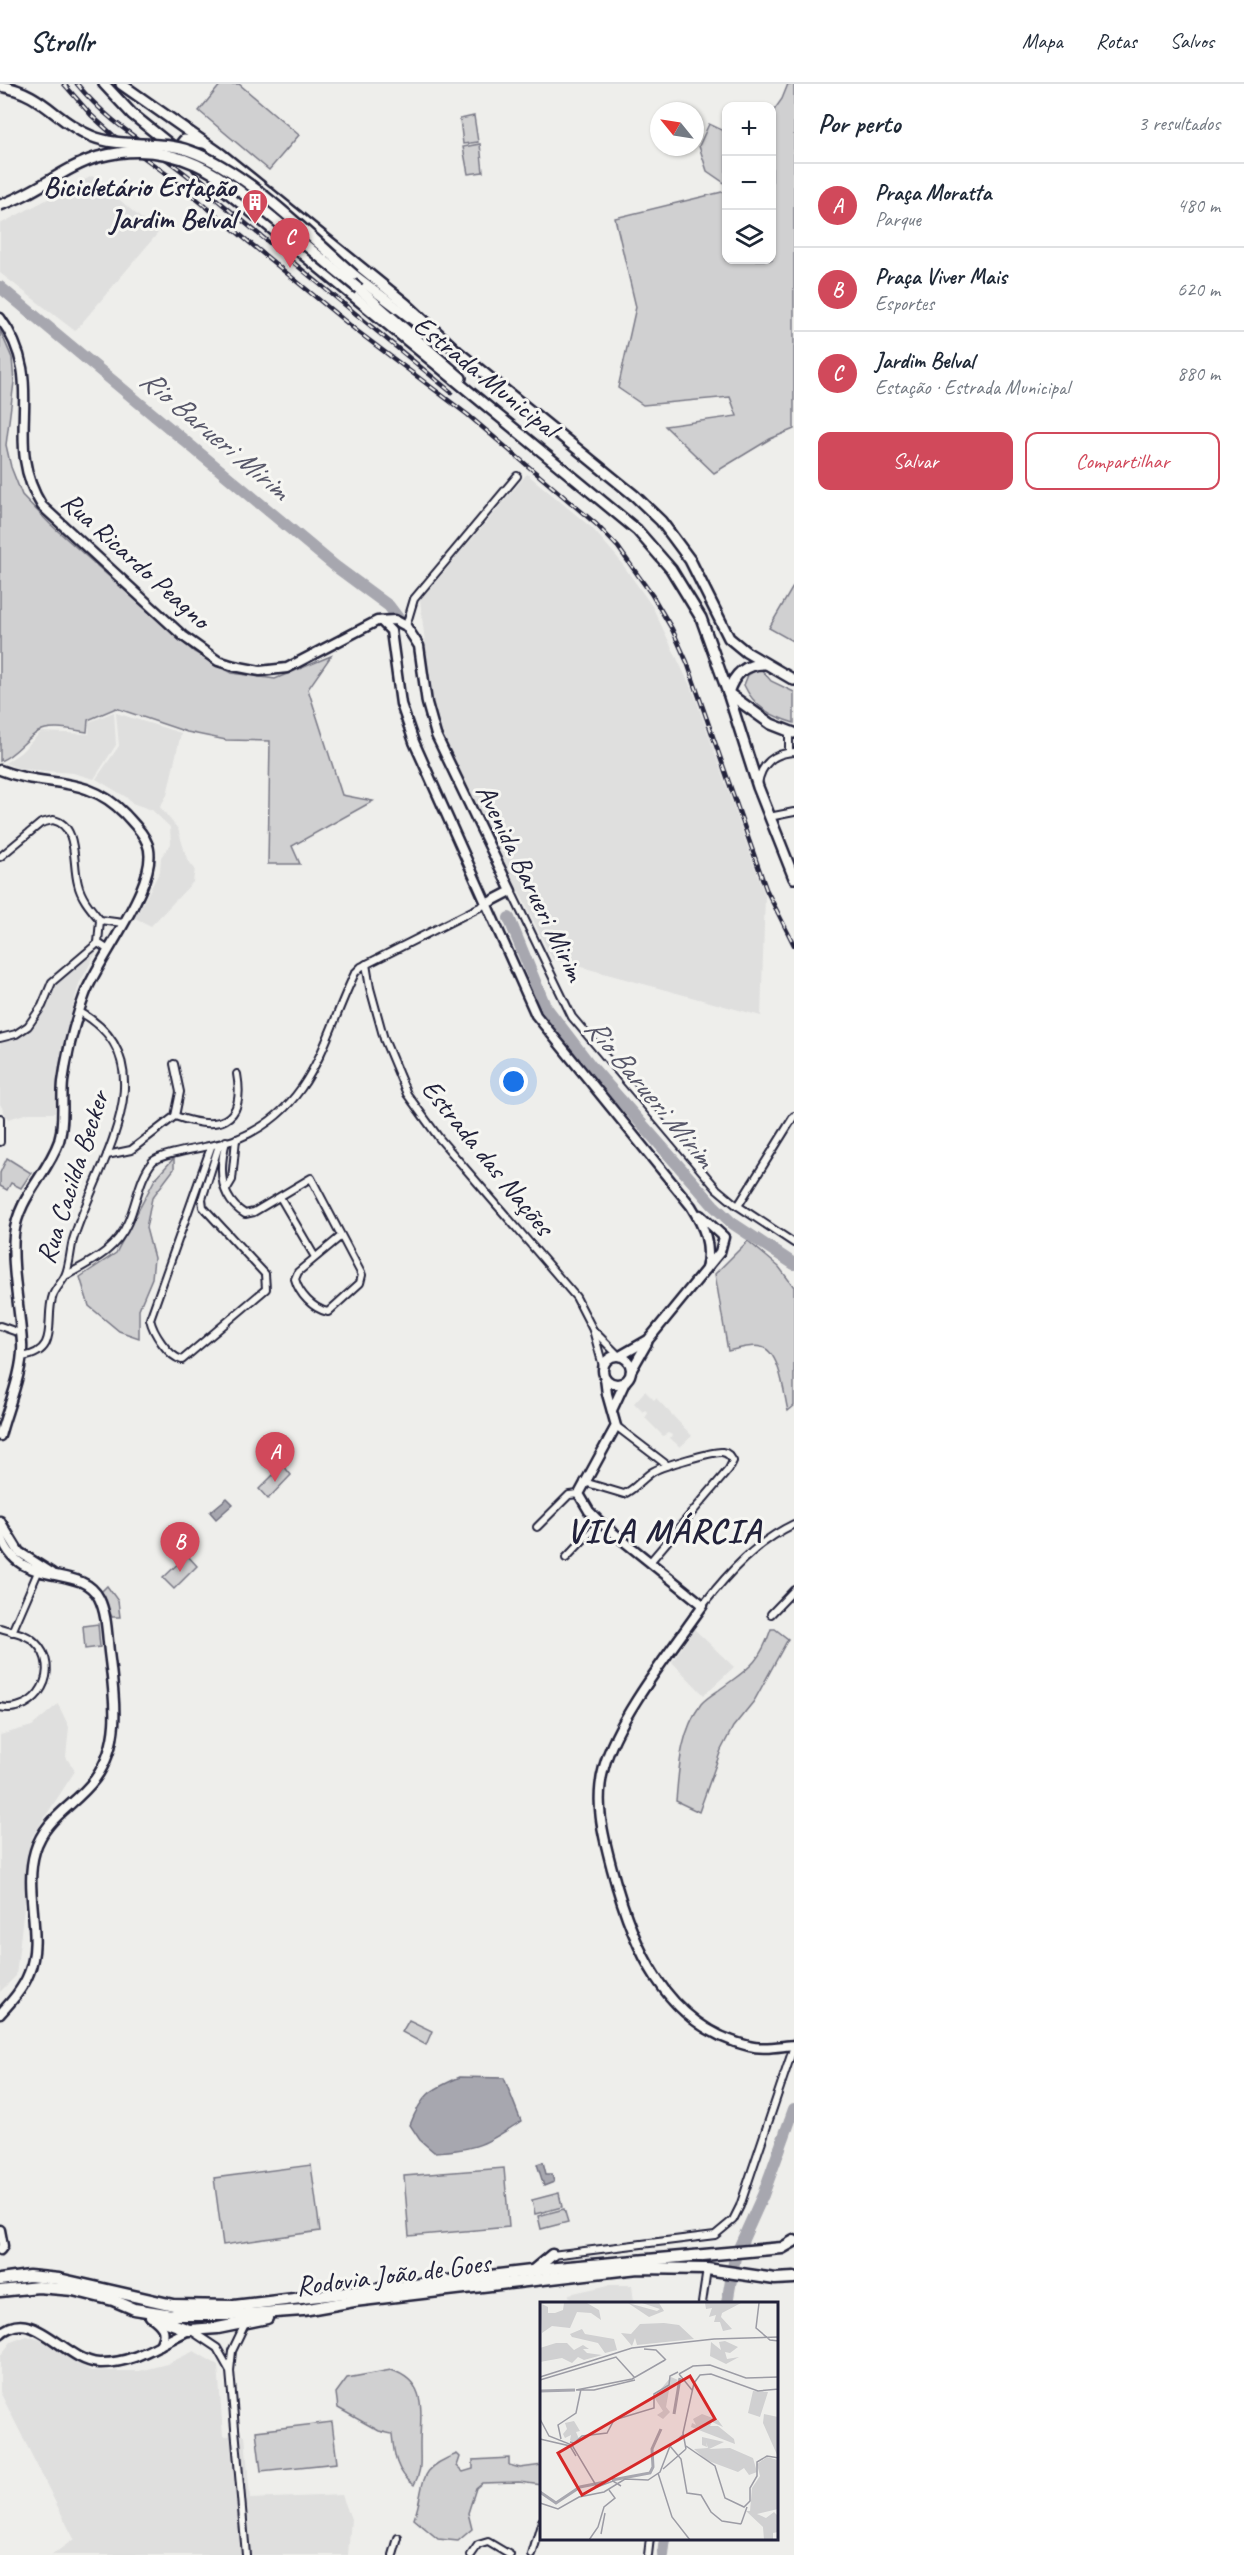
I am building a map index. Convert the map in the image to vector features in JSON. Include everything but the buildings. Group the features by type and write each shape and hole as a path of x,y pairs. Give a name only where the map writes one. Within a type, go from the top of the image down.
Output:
{"highway":[{"path":"788,2248 794,2241"},
{"name":"Rodovia João de Goes","path":"0,2280 29,2276 58,2279 156,2302 201,2307 234,2306 557,2268 788,2248"},
{"path":"713,2270 707,2263 719,2253"},
{"path":"556,2254 557,2268"},
{"path":"533,2271 556,2254"},
{"name":"Rodovia João de Goes","path":"0,2291 38,2287 73,2290 113,2300 134,2309 172,2315 199,2316 303,2310 354,2301 638,2268 713,2270 791,2277"},
{"path":"134,2309 189,2330 246,2323 303,2310"}],"main road":[{"name":"Estrada Municipal","path":"104,84 132,114 618,512 652,545 682,585 701,618 758,787 793,874"},
{"path":"121,84 209,145 406,304 458,352"},
{"path":"0,86 38,98 79,130 100,139 177,147 215,162 256,191 354,275 458,352 549,424 644,504 690,560 725,632 738,646 764,664 794,680"},
{"path":"182,154 180,146 184,140 190,139 209,145"},
{"path":"0,205 99,157 146,153 184,158 200,164 235,186 359,289 445,362 480,400"},
{"path":"764,664 754,664 742,670 733,679 728,693 771,724 791,733"}],"street":[{"name":"Rua Ricardo Peagno","path":"0,318 15,345 22,373 17,450 29,487 42,506 183,636 218,661 267,671 299,664 372,623 381,621"},
{"path":"381,621 395,620 406,626 414,599 517,476"},
{"name":"Avenida Barueri Mirim","path":"381,621 391,631 397,686 407,723 435,791 540,1020 691,1206 702,1223 709,1244 706,1269"},
{"name":"Avenida Barueri Mirim","path":"406,626 419,646 427,703 436,735 572,1017 698,1168 738,1206 794,1243"},
{"path":"758,787 762,768 775,757 792,752 791,733"},
{"path":"0,770 29,779 92,789 118,807 139,829 149,848 150,867 146,882 94,972 68,1052 58,1143 27,1195 15,1228 22,1357 0,1436"},
{"path":"769,817 794,812"},
{"path":"0,857 41,824 53,820 63,823 71,834 78,886 100,920 98,943 52,982 42,1006 28,1026 16,1034 0,1038"},
{"path":"65,1276 98,1258 118,1239 128,1222 143,1177 153,1161 236,1139 257,1129 296,1099 328,1040 355,973 366,964 511,891"},
{"path":"100,920 123,923"},
{"path":"98,943 107,949"},
{"name":"Estrada das Nações","path":"366,964 376,1013 392,1061 419,1113 576,1297 593,1330 603,1366"},
{"name":"Rua Cacilda Becker","path":"22,1357 35,1353 45,1343 50,1330 53,1294 65,1276 74,1236 107,1155 123,1098 124,1064 110,1034 80,1011"},
{"path":"107,1155 131,1150 175,1116 180,1092 174,1064"},
{"path":"175,1116 212,1125 225,1120 236,1110 239,1102 237,1074"},
{"path":"738,1206 794,1116"},
{"path":"0,1118 0,1142"},
{"path":"226,1190 232,1180 231,1166 236,1139"},
{"path":"226,1142 222,1180 231,1203 247,1214 310,1178 359,1269 362,1279 328,1312 320,1309 305,1297 296,1283 298,1272 340,1237"},
{"path":"211,1147 150,1319 154,1330 170,1352 182,1360 266,1289 267,1284 265,1274 203,1207 202,1199 212,1174 219,1145"},
{"path":"222,1168 231,1166"},
{"path":"203,1172 212,1174"},
{"path":"194,1197 202,1199"},
{"path":"280,1197 315,1257"},
{"name":"Avenida Barueri Mirim","path":"691,1206 724,1237 720,1252 706,1269"},
{"path":"612,1410 648,1340 706,1269"},
{"path":"0,1326 20,1333"},
{"name":"Estrada das Nações","path":"593,1330 620,1356"},
{"path":"648,1340 620,1356 610,1358 603,1366 607,1394 616,1426 667,1465"},
{"path":"620,1356 627,1360 631,1371"},
{"path":"606,1378 612,1383 625,1382"},
{"path":"579,1494 616,1426"},
{"path":"584,1482 624,1494 651,1472 667,1465 722,1452 730,1456 732,1464 650,1562"},
{"path":"579,1494 589,1511 600,1522 703,1605"},
{"path":"537,1527 569,1495 579,1494"},
{"path":"0,1521 20,1552 60,1577"},
{"path":"566,1558 600,1522"},
{"path":"556,2254 683,2241 715,2235 725,2229 740,2206 794,2046 750,2047 718,2036 687,2015 651,1973 620,1900 598,1811 604,1767 622,1726 703,1605 742,1560 772,1535 794,1524"},
{"path":"0,1532 10,1554 38,1572 87,1585 101,1602 115,1689 114,1729 99,1772 88,1787 53,1817 37,1845 31,1887 34,1946 30,1971 22,1986 0,2014"},
{"path":"12,1632 38,1572"},
{"path":"771,1614 794,1590"},
{"path":"0,1629 29,1637 38,1646 45,1668 45,1681 39,1695 24,1705 10,1709 0,1707"},
{"path":"0,2230 3,2243 0,2250"},
{"path":"702,2302 713,2270"},
{"path":"152,2317 164,2329 165,2335 160,2346"},
{"path":"246,2323 235,2340 230,2371 246,2555"},
{"path":"0,2334 12,2326 27,2325 69,2354 87,2362 101,2363 140,2356 189,2330 217,2348 230,2371"},
{"path":"532,2555 540,2528"},
{"path":"393,2555 398,2538"},
{"path":"648,2555 650,2540"},
{"path":"471,2555 478,2545 488,2542 510,2555"}],"shaded area":[{"path":"221,84 239,84 299,135 269,170 199,111"},
{"path":"788,84 794,84 794,429 770,439 714,473 665,426 737,416 730,397 643,405 618,388 636,307 615,218 722,192 722,264 776,264 776,107"},
{"path":"474,116 478,142 463,144 460,119"},
{"path":"709,124 722,130 722,181 707,171 702,156 704,135"},
{"path":"480,144 483,172 468,174 463,147"},
{"path":"92,176 158,233 75,331 0,273 0,224"},
{"path":"0,330 12,358 14,382 6,445 11,467 22,495 50,524 194,652 232,673 275,679 331,656 308,689 342,795 373,801 292,846 300,864 268,864 270,741 226,740 187,732 116,708 88,720 87,732 62,728 43,730 0,761"},
{"path":"527,474 592,528 618,558 652,606 695,696 765,896 761,1016 552,959 443,735 431,693 420,600"},
{"path":"794,585 794,642 769,628"},
{"path":"760,668 771,681 794,692 794,723 764,710 748,693 744,685 748,675"},
{"path":"114,712 116,745 94,779 73,773 20,769 5,763 20,753 41,732 89,734 89,722"},
{"path":"116,713 181,733 167,795 160,807 178,829 187,859 195,869 193,882 151,926 135,918 160,871 161,857 171,844 170,827 152,810 132,803 96,779 119,746"},
{"path":"97,951 79,984 64,1040 55,1113 29,1113 8,1119 0,1104 0,1043 26,1032 37,1023 57,981"},
{"path":"7,1158 31,1173 21,1188 11,1183 7,1190 0,1186 0,1173"},
{"path":"174,1158 174,1169 152,1198 146,1228 154,1258 152,1278 139,1309 139,1338 119,1331 89,1306 80,1277 116,1253 155,1179"},
{"path":"748,1241 779,1267 794,1287 794,1406 788,1411 777,1364 767,1350 753,1346 728,1351 715,1274"},
{"path":"645,1391 654,1400 656,1398 692,1436 680,1447 670,1438 672,1435 668,1433 663,1436 645,1418 648,1413 645,1410 643,1412 634,1403"},
{"path":"283,1465 291,1475 268,1499 259,1489"},
{"path":"227,1498 233,1504 216,1519 210,1512"},
{"path":"187,1555 197,1566 174,1589 163,1578"},
{"path":"107,1586 118,1601 120,1617 112,1617 101,1592"},
{"path":"98,1624 100,1647 85,1649 83,1626"},
{"path":"694,1629 734,1667 704,1695 672,1662"},
{"path":"771,1629 775,1629 788,1639 754,1701 733,1727 721,1750 699,1812 676,1801 682,1751 689,1727 703,1702 745,1671 757,1659"},
{"path":"58,1704 69,1727 66,1757 75,1771 32,1837 16,1976 0,1992 0,1735 32,1726"},
{"path":"409,2020 432,2031 426,2045 402,2032"},
{"path":"460,2077 504,2078 521,2121 480,2144 461,2150 434,2152 420,2140 410,2125 428,2094"},
{"path":"543,2162 546,2174 552,2174 554,2182 544,2186 537,2164"},
{"path":"311,2165 320,2231 223,2245 214,2178"},
{"path":"504,2168 509,2227 409,2236 404,2176"},
{"path":"559,2193 562,2207 535,2214 532,2200"},
{"path":"564,2209 568,2222 541,2229 538,2216"},
{"path":"609,2285 632,2285 634,2302 570,2302 569,2294"},
{"path":"27,2336 41,2340 91,2371 139,2371 167,2364 194,2351 218,2365 223,2436 245,2435 250,2499 342,2495 351,2519 348,2555 52,2555 74,2539 0,2392 0,2356 11,2342"},
{"path":"391,2370 412,2382 420,2400 420,2466 414,2485 400,2469 395,2456 392,2434 379,2431 338,2408 336,2393 347,2378"},
{"path":"332,2422 337,2463 261,2471 256,2431"},
{"path":"457,2454 460,2457 457,2466 463,2472 473,2469 473,2460 509,2458 509,2465 520,2468 540,2465 540,2485 519,2482 482,2483 476,2488 468,2513 472,2529 458,2541 438,2539 414,2519 424,2479 434,2466"}],"waterway":[{"name":"Rio Barueri Mirim","path":"0,287 335,566 389,606 398,618"},
{"name":"Rio Barueri Mirim","path":"509,918 545,1006 590,1065 713,1205 732,1223 794,1264"},
{"name":"Rio Barueri Mirim","path":"727,2302 735,2257 763,2195 794,2109"},
{"name":"Rio Barueri Mirim","path":"663,2555 665,2540"}],"railway":[{"path":"64,84 91,115 113,135 165,173 357,331 468,415 596,524 618,547 652,595 672,629 687,662 766,889 794,945"},
{"path":"77,84 104,113 193,180 451,392"}],"place":[{"name":"Bicicletário Estação Jardim Belval","path":"255,225"},
{"name":"Jardim Belval","path":"290,268"},
{"name":"Praça Moratta","path":"275,1482"},
{"name":"Praça Viver Mais","path":"180,1572"}],"district":[{"name":"VILA MÁRCIA","path":"664,1530"}]}
